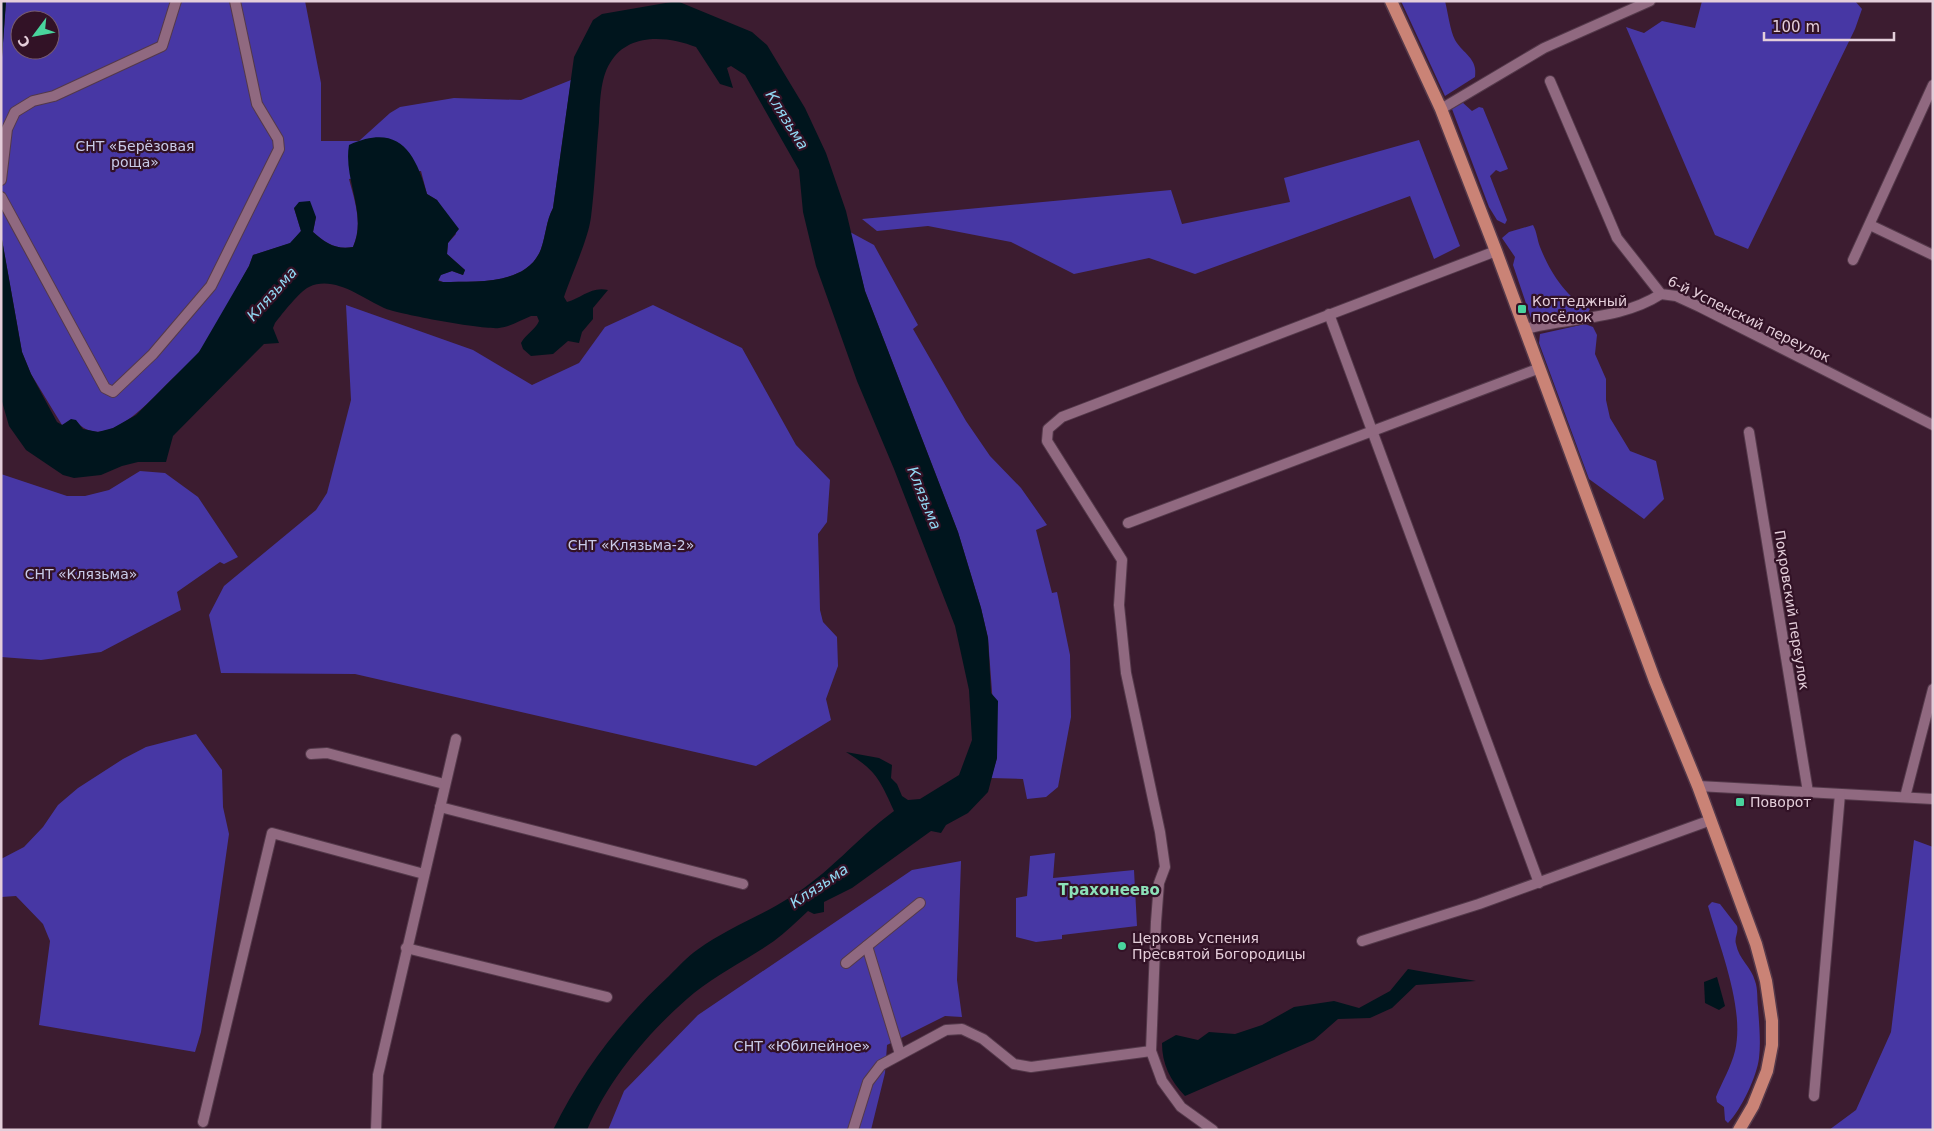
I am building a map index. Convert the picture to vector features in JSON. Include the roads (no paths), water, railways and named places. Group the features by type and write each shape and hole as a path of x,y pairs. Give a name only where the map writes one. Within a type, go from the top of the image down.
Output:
{"main road":[{"path":"1391,1 1441,109 1496,250 1655,681 1698,786 1756,944 1766,981 1772,1021 1772,1046 1767,1071 1753,1106 1739,1130"}],"street":[{"path":"1,180 7,129 15,112 33,101 54,96 162,46 176,1"},
{"path":"1,197 105,388 113,392 153,354 211,286 279,149 278,139 257,104 236,1"},
{"path":"1441,109 1544,48 1650,1"},
{"name":"6-й Успенский переулок","path":"1550,81 1617,238 1661,294 1676,296 1700,307 1933,425"},
{"path":"1853,260 1933,85"},
{"path":"1870,226 1933,255"},
{"path":"1214,1130 1181,1107 1162,1081 1151,1051 1159,883 1166,867 1126,673 1119,605 1122,560 1046,441 1048,429 1062,416 1496,250"},
{"path":"1525,328 1620,312 1648,302 1661,294"},
{"path":"1329,314 1539,883"},
{"path":"1128,523 1540,368"},
{"name":"Покровский переулок","path":"1749,432 1808,792"},
{"path":"1906,796 1933,689"},
{"path":"376,1130 378,1075 444,784 456,739"},
{"path":"311,754 327,753 444,784"},
{"path":"1698,786 1906,796 1933,799"},
{"path":"1814,1096 1840,794"},
{"path":"440,807 743,884"},
{"path":"1362,941 1539,883 1711,820"},
{"path":"203,1122 272,833 424,874"},
{"path":"846,963 920,903"},
{"path":"868,946 900,1054"},
{"path":"406,948 607,997"},
{"path":"853,1130 868,1082 881,1065 946,1030 962,1030 983,1039 1014,1064 1031,1067 1151,1051"}],"water":[{"path":"1,1 6,1 1,71"},
{"name":"Клязьма","path":"677,1 752,32 767,45 805,108 826,153 846,211 865,291 958,532 981,608 988,638 991,693 998,701 997,758 988,792 968,813 946,825 941,833 931,831 852,888 824,902 824,912 814,914 808,911 774,941 694,993 647,1039 619,1073 596,1110 587,1130 553,1130 564,1108 604,1047 635,1010 686,959 708,942 778,905 803,888 894,811 881,783 871,770 846,752 879,758 892,765 891,778 897,784 902,796 908,800 920,799 959,775 972,740 969,690 955,626 894,469 857,381 816,266 803,212 799,170 745,75 731,66 727,68 733,88 720,84 696,47 661,39 638,41 627,46 610,63 604,76 601,91 591,217 583,246 564,297 567,302 592,291 608,290 593,308 593,319 582,332 579,343 568,341 553,354 531,356 523,349 521,343 539,321 537,316 531,316 499,328 460,324 392,311 348,289 328,284 318,284 309,287 301,293 275,323 273,328 279,343 264,344 173,436 166,462 138,462 122,466 101,475 74,478 63,475 26,450 9,426 1,398 1,234 22,352 31,374 57,422 62,425 71,419 76,420 83,429 98,432 113,428 136,415 199,352 249,266 253,255 290,243 301,231 294,208 299,202 310,201 316,217 313,232 317,236 336,246 353,247 357,235 358,222 349,171 349,145 366,139 380,137 392,139 402,145 410,154 417,165 427,194 437,200 459,229 448,243 447,254 465,270 463,275 452,271 441,275 438,281 484,281 499,279 524,270 534,261 541,249 553,208 574,57 593,20 602,14"},
{"path":"1408,969 1476,981 1416,985 1392,1008 1370,1018 1338,1019 1314,1040 1185,1096 1175,1084 1165,1065 1162,1043 1176,1035 1198,1040 1209,1032 1235,1034 1262,1025 1294,1007 1334,1001 1359,1008 1390,991"},
{"path":"1717,977 1725,1006 1719,1010 1705,1003 1704,982"}],"place":[{"name":"Коттеджный посёлок","path":"1522,309"},
{"name":"Поворот","path":"1740,802"},
{"name":"Церковь Успения Пресвятой Богородицы","path":"1122,946"}],"district":[{"name":"Трахонеево","path":"1109,890"}],"park label":[{"name":"СНТ «Берёзовая роща»","path":"135,154"},
{"name":"СНТ «Клязьма-2»","path":"631,545"},
{"name":"СНТ «Клязьма»","path":"81,574"},
{"name":"СНТ «Юбилейное»","path":"802,1046"}]}
